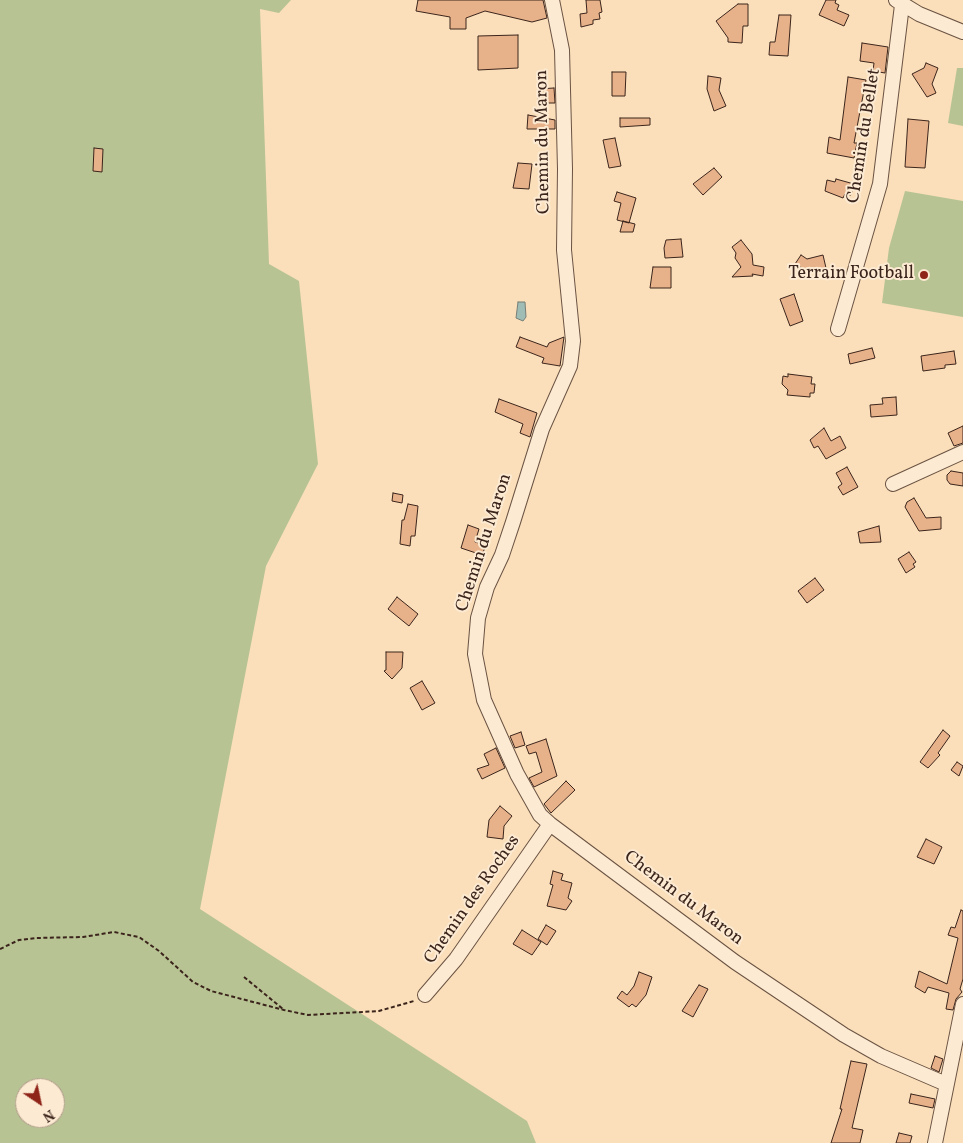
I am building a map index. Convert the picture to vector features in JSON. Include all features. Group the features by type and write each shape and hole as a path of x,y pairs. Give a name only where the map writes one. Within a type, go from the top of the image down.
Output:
{"street":[{"name":"Chemin du Maron","path":"552,0 562,50 564,85 564,250 573,341 570,366 542,428 505,547 487,588 478,618 474,654 480,691 494,728 540,815 550,824 735,962 844,1035 881,1056 946,1084"},
{"path":"899,3 963,32"},
{"name":"Chemin du Bellet","path":"838,329 880,184 899,3"},
{"path":"893,484 963,452"},
{"name":"Chemin des Roches","path":"425,995 456,959 550,824"},
{"path":"935,1143 963,1004"}],"path":[{"path":"0,949 19,940 36,938 83,937 114,932 139,936 159,950 193,982 211,991 308,1015 379,1011 410,1003 425,995"},
{"path":"244,977 284,1010"}],"green space":[{"path":"0,0 291,0 279,13 260,9 269,264 299,281 318,464 266,566 200,909 527,1121 536,1143 0,1143"},
{"path":"957,68 963,68 963,126 948,123"},
{"name":"Terrain Football","path":"905,191 963,201 963,317 882,303 889,248"}],"water":[{"path":"518,302 525,302 526,317 523,321 516,318"}],"building":[{"path":"418,0 543,0 547,18 532,22 485,11 466,18 466,29 450,29 450,17 416,11"},
{"path":"586,0 600,0 602,12 599,13 600,19 593,20 593,24 581,27 580,14 587,13"},
{"path":"826,0 836,0 835,3 839,5 837,10 849,15 844,26 819,15"},
{"path":"738,4 748,4 748,26 743,26 742,43 728,42 728,38 716,21"},
{"path":"779,15 791,15 788,56 769,55 770,42 775,42"},
{"path":"518,35 518,68 478,70 478,36"},
{"path":"862,43 888,47 885,73 873,71 874,63 860,61"},
{"path":"926,63 938,68 932,84 936,93 927,97 912,74 924,68"},
{"path":"612,72 626,72 625,96 612,96"},
{"path":"708,76 721,78 719,90 726,106 714,111 707,89"},
{"path":"848,77 866,80 854,143 857,143 854,158 827,153 829,137 840,140"},
{"path":"554,88 555,103 538,103 538,89"},
{"path":"528,115 555,120 555,129 527,129"},
{"path":"620,118 650,118 650,125 620,127"},
{"path":"908,119 929,121 925,168 905,167"},
{"path":"615,138 621,166 609,168 603,140"},
{"path":"94,148 103,149 102,172 93,171"},
{"path":"518,163 532,164 529,189 513,188"},
{"path":"714,168 722,177 703,195 693,184"},
{"path":"836,179 854,184 851,195 845,194 843,198 825,191 827,180 835,182"},
{"path":"617,192 636,198 629,223 617,220 621,203 614,201"},
{"path":"623,221 635,224 633,232 620,232"},
{"path":"681,239 683,257 665,258 664,248 666,240"},
{"path":"741,240 752,254 753,265 764,267 763,276 752,274 753,276 732,277 741,267 735,258 736,253 732,247"},
{"path":"801,255 807,259 823,255 826,268 807,271 795,264"},
{"path":"653,267 671,267 671,288 650,288"},
{"path":"794,294 803,321 790,326 780,299"},
{"path":"520,337 547,347 549,343 564,337 560,366 542,363 544,358 516,347"},
{"path":"872,348 875,358 850,364 848,354"},
{"path":"954,351 956,364 945,365 945,368 923,371 921,356"},
{"path":"788,374 812,377 811,384 815,384 814,393 810,393 810,397 787,395 788,390 782,384 783,376 788,377"},
{"path":"896,397 897,415 871,417 870,405 883,404 882,398"},
{"path":"499,399 537,413 530,437 520,433 523,424 495,412"},
{"path":"963,426 963,443 954,446 948,433"},
{"path":"824,428 831,441 840,436 846,448 826,459 818,446 814,448 810,440"},
{"path":"847,467 858,487 843,495 838,487 842,484 836,473"},
{"path":"951,471 963,473 963,486 950,484 947,480 947,475"},
{"path":"393,493 403,495 402,503 392,501"},
{"path":"914,498 926,518 941,517 941,529 919,531 905,507 907,502"},
{"path":"408,504 418,506 415,536 411,536 410,546 400,544 402,520 404,520"},
{"path":"468,525 479,529 475,542 486,545 482,555 461,548"},
{"path":"879,526 881,542 860,543 858,532"},
{"path":"909,552 916,562 913,564 915,567 906,573 898,559"},
{"path":"815,578 824,590 807,603 798,591"},
{"path":"397,597 418,614 409,626 388,609"},
{"path":"386,652 403,652 402,668 392,679 384,671 386,670"},
{"path":"422,681 435,703 422,710 410,688"},
{"path":"943,730 950,736 938,753 940,755 928,768 920,762"},
{"path":"521,732 525,745 515,748 510,736"},
{"path":"546,739 557,776 534,787 529,778 542,772 536,752 529,754 526,746"},
{"path":"496,748 505,768 482,779 477,769 489,765 484,754"},
{"path":"957,762 963,766 959,776 951,770"},
{"path":"566,781 575,790 551,813 544,804"},
{"path":"500,806 512,816 504,826 503,839 487,837 489,820"},
{"path":"926,839 942,847 934,864 917,857"},
{"path":"553,871 563,874 561,880 572,883 568,898 572,901 566,910 547,906 553,885 550,884"},
{"path":"961,910 963,911 963,979 960,989 962,992 956,999 953,1010 946,1009 949,993 928,987 925,993 915,987 919,971 947,984 958,938 948,935 951,927 955,928"},
{"path":"546,925 556,931 547,945 538,939"},
{"path":"522,930 541,942 532,955 513,944"},
{"path":"639,972 652,977 646,995 636,1007 632,1004 629,1007 617,998 622,991 627,995 634,986"},
{"path":"699,985 708,989 693,1017 682,1011"},
{"path":"935,1056 943,1059 939,1072 931,1068"},
{"path":"851,1061 867,1064 852,1128 863,1130 860,1143 831,1143 842,1109 840,1109"},
{"path":"911,1094 935,1099 933,1108 909,1103"},
{"path":"899,1133 912,1136 910,1143 896,1143"}],"place":[{"name":"Terrain Football","path":"924,275"}]}
